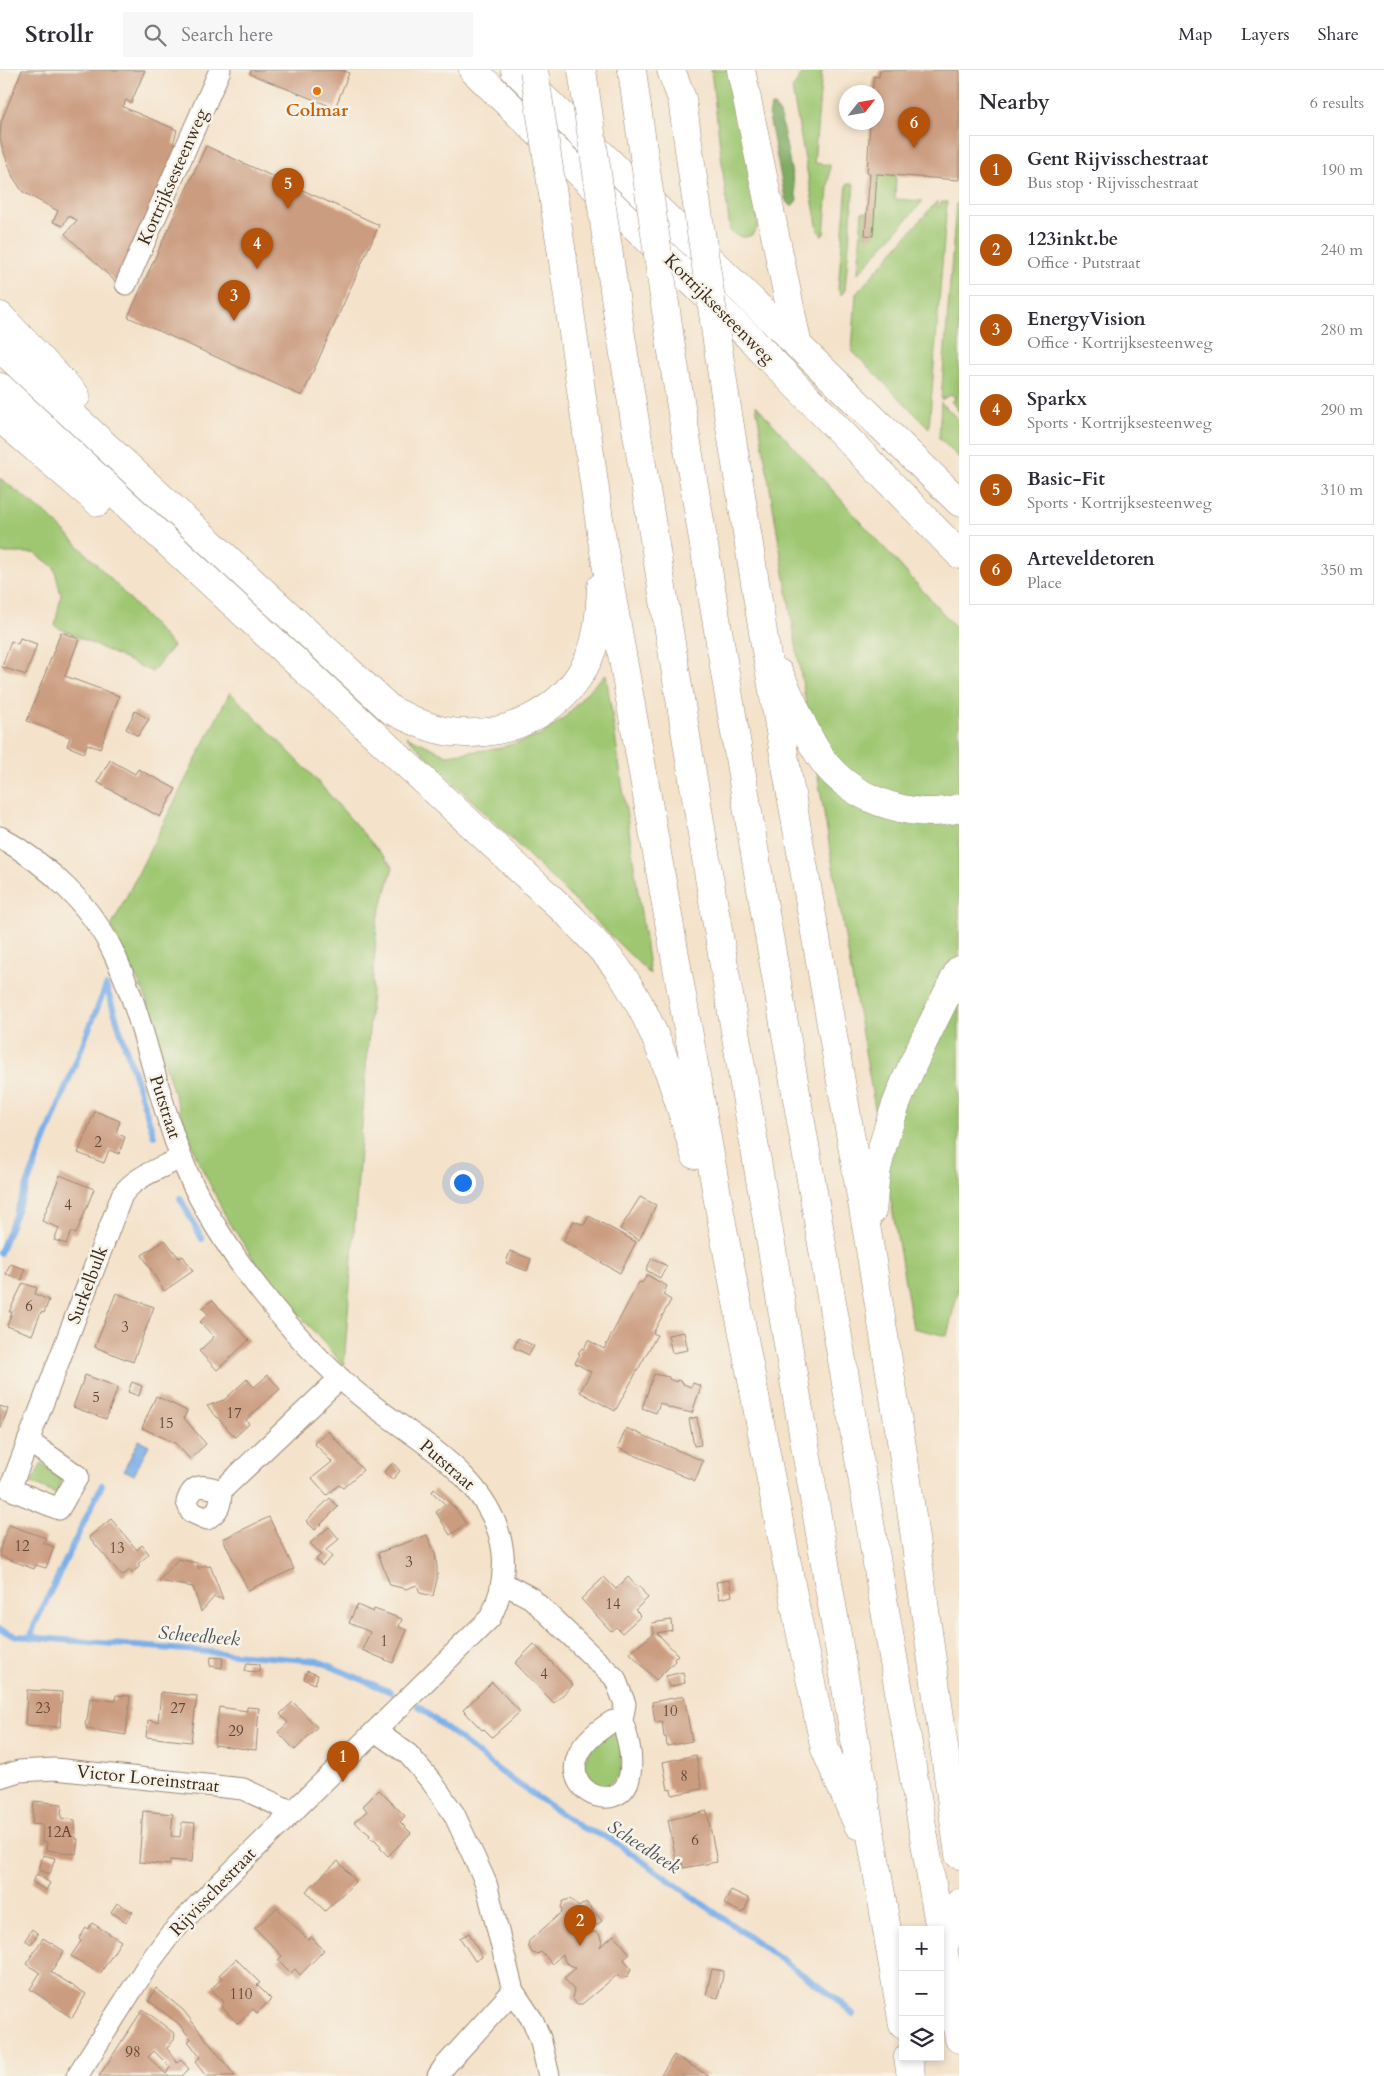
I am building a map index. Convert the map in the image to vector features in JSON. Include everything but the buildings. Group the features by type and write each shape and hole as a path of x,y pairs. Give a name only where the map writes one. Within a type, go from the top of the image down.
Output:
{"main road":[{"name":"Kortrijksesteenweg","path":"473,70 748,336 959,554"},
{"name":"Kortrijksesteenweg","path":"514,70 959,502"},
{"path":"534,70 602,540 723,1229 798,1621 825,1748 876,1866"},
{"path":"582,70 618,317 712,891 901,2016"},
{"path":"632,70 671,346 758,876 939,1926"},
{"path":"671,70 682,99 725,395 765,645 868,1237 904,1459 959,1856"},
{"path":"682,99 690,70"},
{"path":"741,70 798,346"},
{"path":"0,316 124,446 131,470"},
{"path":"0,348 391,710 423,724 450,732 474,734 497,731 522,724 544,711 566,692 584,668 593,647 600,614 602,540"},
{"path":"0,387 571,917 617,968 650,1024 671,1075 703,1184 723,1229"},
{"path":"0,418 168,562 190,562"},
{"path":"765,645 814,745 829,769 857,790 883,804 918,812 947,811 959,808"},
{"path":"868,1237 878,1166 888,1128 901,1091 920,1047 959,970"},
{"path":"944,1930 959,1903"},
{"path":"944,1953 959,2039"},
{"path":"909,2061 911,2076"}],"street":[{"name":"Kortrijksesteenweg","path":"126,284 220,70"},
{"name":"Putstraat","path":"0,837 21,849 44,866 85,908 107,940 116,957 132,1001 181,1158 211,1219 234,1255 284,1320 311,1350 368,1402 428,1446 476,1489 488,1505 496,1524 503,1554 503,1583 499,1600 490,1618 375,1731"},
{"name":"Surkelbulk","path":"28,1441 122,1196 128,1187 136,1181 181,1158"},
{"path":"221,1491 340,1378"},
{"path":"503,1583 531,1598 615,1678 625,1704 622,1721"},
{"path":"375,1731 408,1754 432,1782 454,1814 486,1883 513,1991 533,2021 540,2038 549,2076"},
{"name":"Rijvisschestraat","path":"77,2076 149,1963 169,1936 375,1731"},
{"name":"Victor Loreinstraat","path":"0,1777 19,1771 55,1769 242,1789 293,1812"},
{"path":"438,2076 448,2062 513,1991"}],"green space":[{"path":"711,70 734,70 757,209 757,227 753,234 745,237 737,236 730,231"},
{"path":"805,70 822,70 814,163 830,165 824,234 822,236 818,230 792,89"},
{"path":"771,106 774,106 780,114 797,200 792,206 787,203 785,198 769,117"},
{"path":"877,174 896,176 895,199 923,201 858,274 862,212 867,212 865,235 873,236"},
{"path":"847,184 854,184 845,290 841,295 838,289"},
{"path":"937,201 937,207 940,207 941,202 947,202 929,428 852,351 856,294"},
{"path":"956,204 959,204 959,412 951,401 955,399 952,394 941,400"},
{"path":"941,402 959,420 959,458 939,438"},
{"path":"756,405 959,631 959,1287 947,1336 913,1328 834,873"},
{"path":"0,478 49,516 173,646 152,672 55,626 61,595 54,567 35,553 0,553"},
{"path":"606,674 650,974 406,736 447,755 499,748 540,736 566,716"},
{"path":"230,692 311,774 393,867 377,922 344,1366 266,1277 228,1221 197,1158 173,1091 145,995 111,927"},
{"path":"42,1463 62,1480 56,1494 31,1483"},
{"path":"613,1730 620,1737 621,1774 602,1790 592,1787 580,1769 592,1746"}],"water":[{"path":"139,1440 149,1445 134,1475 124,1470"}],"waterway":[{"path":"0,1253 106,986 154,1136"},
{"path":"180,1198 202,1239"},
{"path":"31,1637 34,1626 102,1485"},
{"name":"Scheedbeek","path":"0,1630 17,1636 318,1661 391,1692"},
{"name":"Scheedbeek","path":"418,1706 501,1772 580,1827 611,1839 833,1996 853,2014"}],"place":[{"name":"Colmar","path":"317,91"},
{"name":"Arteveldetoren","path":"914,148"},
{"name":"Basic-Fit","path":"288,209"},
{"name":"Sparkx","path":"257,269"},
{"name":"EnergyVision","path":"234,321"},
{"name":"Gent Rijvisschestraat","path":"343,1782"},
{"name":"123inkt.be","path":"580,1946"}]}
